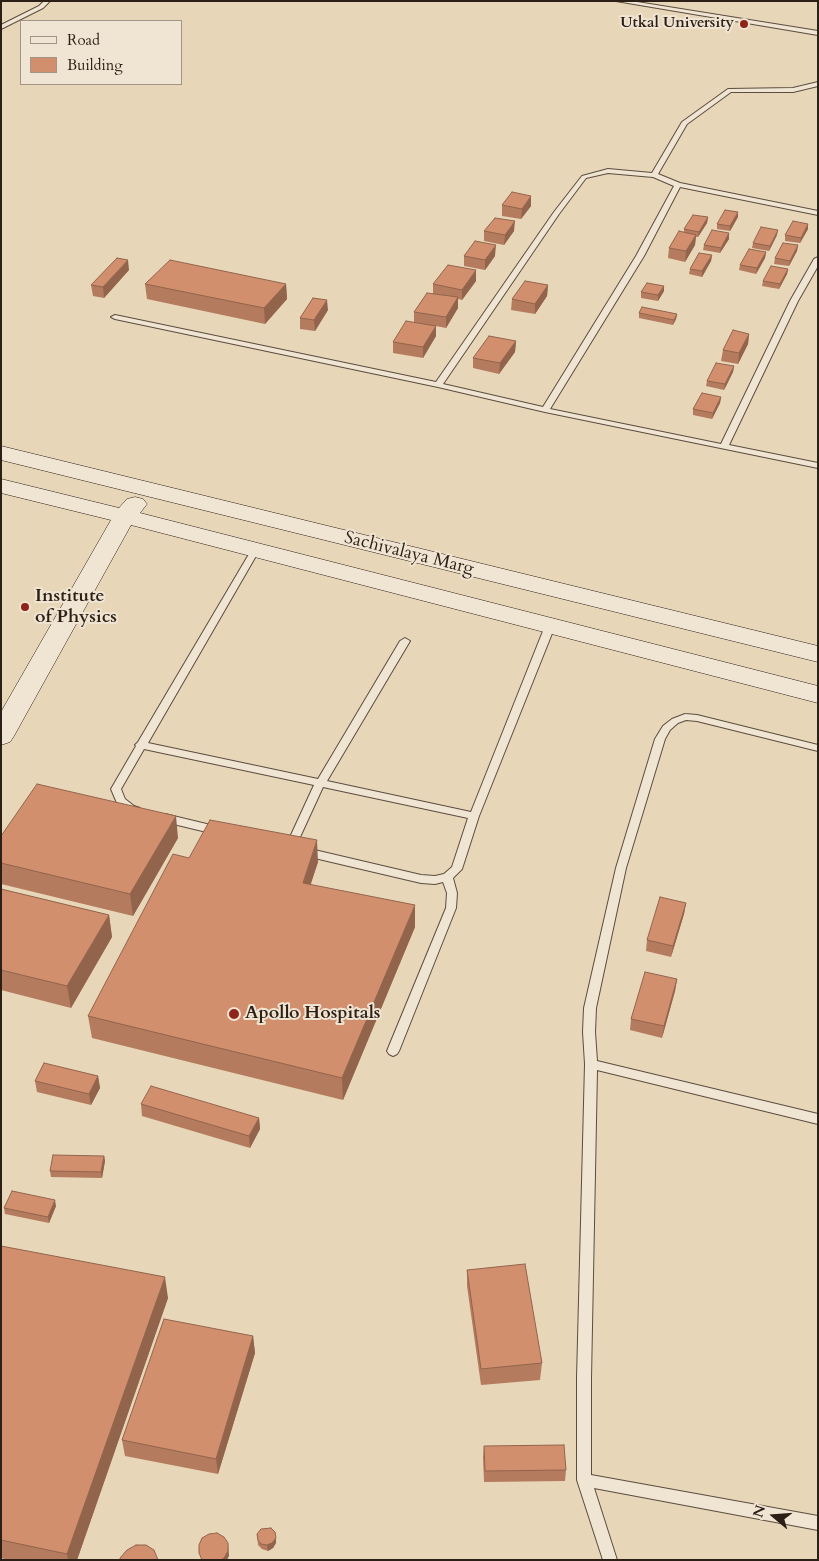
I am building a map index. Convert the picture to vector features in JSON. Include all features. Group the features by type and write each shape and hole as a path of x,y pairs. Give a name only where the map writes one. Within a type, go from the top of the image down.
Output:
{"main road":[{"name":"Sachivalaya Marg","path":"1,453 818,654"},
{"path":"1,486 124,518 256,549 818,695"},
{"path":"1,736 124,518 147,489"}],"lane":[{"path":"1,27 41,7 47,1"},
{"path":"619,1 818,33"},
{"path":"654,175 684,123 730,90 793,90 818,84"},
{"path":"438,385 545,229 584,177 608,171 654,175 678,185 818,214"},
{"path":"545,410 640,256 678,185"},
{"path":"724,447 794,301 818,259"},
{"path":"115,317 438,385 545,410 818,466"},
{"path":"234,835 131,809 120,801 116,789 256,549"},
{"path":"405,641 320,784 285,848 421,879 435,880 447,876 456,869 474,816 550,626"},
{"path":"610,1560 584,1480 584,1378 591,1064 590,1008 618,877 660,739 666,728 675,721 684,717 697,718 818,748"},
{"path":"140,745 474,816"},
{"path":"393,1051 451,908 452,893 447,876"},
{"path":"591,1064 818,1119"},
{"path":"584,1480 818,1523"}],"building":[{"path":"512,192 531,196 522,209 502,205"},
{"path":"725,210 738,212 730,226 717,224"},
{"path":"693,215 708,217 699,232 684,229"},
{"path":"495,218 515,221 505,235 484,231"},
{"path":"793,221 808,224 801,238 785,235"},
{"path":"761,227 778,230 770,246 753,243"},
{"path":"712,230 729,233 721,248 704,245"},
{"path":"679,231 696,235 686,251 669,248"},
{"path":"475,241 496,245 485,260 464,256"},
{"path":"783,243 798,245 790,261 775,258"},
{"path":"749,249 766,252 757,268 740,265"},
{"path":"699,253 712,255 702,271 690,269"},
{"path":"117,258 128,260 103,287 91,285"},
{"path":"170,260 286,284 264,308 145,284"},
{"path":"448,265 476,270 462,290 433,284"},
{"path":"771,266 788,269 780,284 763,281"},
{"path":"525,281 548,285 535,304 512,299"},
{"path":"647,283 664,286 658,295 641,292"},
{"path":"427,293 458,297 446,317 414,312"},
{"path":"313,298 327,300 314,320 300,318"},
{"path":"642,307 677,314 674,320 639,313"},
{"path":"406,321 436,326 423,347 393,342"},
{"path":"733,330 749,334 739,353 723,350"},
{"path":"489,336 516,341 500,363 473,358"},
{"path":"716,363 734,366 725,384 707,381"},
{"path":"702,393 721,397 713,413 693,409"},
{"path":"37,784 176,816 130,894 1,863 1,836"},
{"path":"210,820 317,840 303,883 415,905 342,1078 88,1016 173,854 189,858"},
{"path":"1,889 109,915 67,986 1,970"},
{"path":"660,897 686,903 673,946 647,940"},
{"path":"645,972 677,979 664,1026 631,1019"},
{"path":"44,1063 98,1076 89,1094 35,1081"},
{"path":"151,1086 259,1118 249,1136 141,1104"},
{"path":"53,1155 104,1156 101,1172 50,1171"},
{"path":"12,1191 55,1200 48,1217 4,1208"},
{"path":"1,1246 165,1277 67,1554 1,1540"},
{"path":"525,1264 542,1363 481,1369 467,1270"},
{"path":"164,1319 253,1336 216,1459 122,1440"},
{"path":"564,1445 566,1470 485,1471 484,1446"},
{"path":"271,1528 275,1532 276,1538 267,1545 261,1544 257,1534 261,1529"},
{"path":"217,1533 224,1537 228,1543 228,1551 221,1560 202,1560 199,1553 199,1545 202,1538 209,1534"},
{"path":"136,1545 146,1545 154,1550 158,1560 120,1560 127,1550"}],"place":[{"name":"Utkal University","path":"744,24"},
{"name":"Institute of Physics","path":"25,607"},
{"name":"Apollo Hospitals","path":"234,1014"}]}
